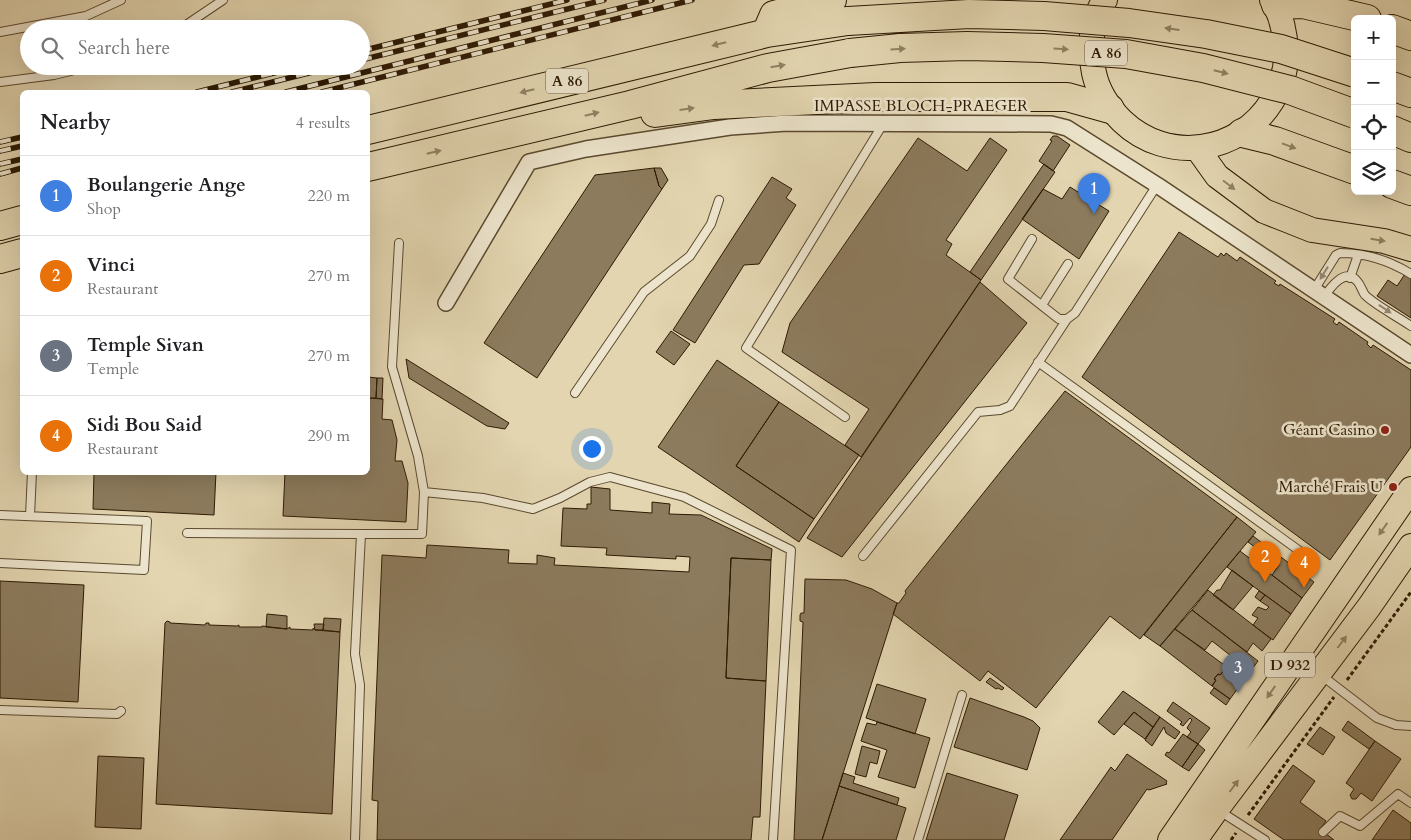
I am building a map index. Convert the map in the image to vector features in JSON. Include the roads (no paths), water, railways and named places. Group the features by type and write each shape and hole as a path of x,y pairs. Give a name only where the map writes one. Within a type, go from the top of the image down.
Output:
{"highway":[{"path":"1274,3 1303,4 1351,15"},
{"name":"A 86","path":"370,130 767,32 840,11 1044,16 1129,23 1206,34 1281,49 1351,72"},
{"path":"1396,30 1411,36"},
{"name":"A 86","path":"370,167 630,105 768,68 850,53 900,48 967,46 1043,48 1126,54 1203,68 1290,90 1351,113"},
{"path":"1396,87 1411,93"},
{"path":"630,105 642,115 714,105 866,97 1066,97 1110,109"},
{"path":"1396,132 1411,138"},
{"path":"1242,133 1275,141 1351,169"},
{"path":"1396,185 1411,191"},
{"path":"0,209 20,204"},
{"path":"0,226 20,221"},
{"path":"0,259 20,254"}],"main road":[{"path":"1105,0 1092,29 1090,57 1096,84 1110,109 1134,132 1164,145 1197,148 1220,143 1242,133 1264,114 1279,89 1286,62 1285,32 1274,3"},
{"path":"1197,148 1217,176 1264,211 1312,230 1384,240 1411,249"},
{"name":"D 932","path":"1170,840 1411,489"},
{"name":"D 932","path":"1195,840 1216,809 1369,607 1411,546"}],"street":[{"name":"IMPASSE BLOCH-PRAEGER","path":"446,303 530,162 586,149 730,127 787,123 1051,124 1067,128 1157,185 1411,355"}],"lane":[{"path":"64,20 86,16 121,0"},
{"path":"193,20 223,0"},
{"path":"0,32 20,28"},
{"path":"0,82 58,75"},
{"path":"845,417 746,348 883,124"},
{"path":"863,556 978,412 1000,410 1010,406 1066,319 1075,313 1157,185"},
{"path":"575,393 644,292 690,256 711,224 719,200"},
{"path":"1032,239 1008,279 1060,319 1066,319"},
{"path":"187,533 422,534 424,492 418,456 392,367 398,243"},
{"path":"1319,294 1336,255 1340,253 1372,257 1398,266 1411,274"},
{"path":"1350,278 1358,255"},
{"path":"1042,305 1068,264"},
{"path":"1319,294 1334,282 1346,277 1357,280 1364,294 1411,326"},
{"path":"1038,362 1308,557"},
{"path":"30,516 32,475"},
{"path":"424,492 483,498 533,509 560,498 590,482 610,478 684,497 791,550 773,840"},
{"path":"0,515 147,521 144,570 0,563"},
{"path":"354,840 360,685 355,654 361,534"},
{"path":"1319,673 1376,718 1411,726"},
{"path":"918,840 962,695"},
{"path":"0,710 117,714 121,711"},
{"path":"1323,832 1340,816 1360,826 1398,794 1411,803"},
{"path":"1216,809 1265,840"}],"railway":[{"path":"370,49 567,0"},
{"path":"370,58 604,0"},
{"path":"370,71 652,0"},
{"path":"330,90 692,0"},
{"path":"205,90 266,75"},
{"path":"240,90 301,75"},
{"path":"294,90 354,75"},
{"path":"0,142 20,137"},
{"path":"0,151 20,146"},
{"path":"0,164 20,159"},
{"path":"0,174 20,169"}],"place":[{"name":"Boulangerie Ange","path":"1094,214"},
{"name":"Géant Casino","path":"1385,430"},
{"name":"Marché Frais U","path":"1393,487"},
{"name":"Vinci","path":"1265,582"},
{"name":"Sidi Bou Said","path":"1304,588"},
{"name":"Temple Sivan","path":"1238,693"}]}
